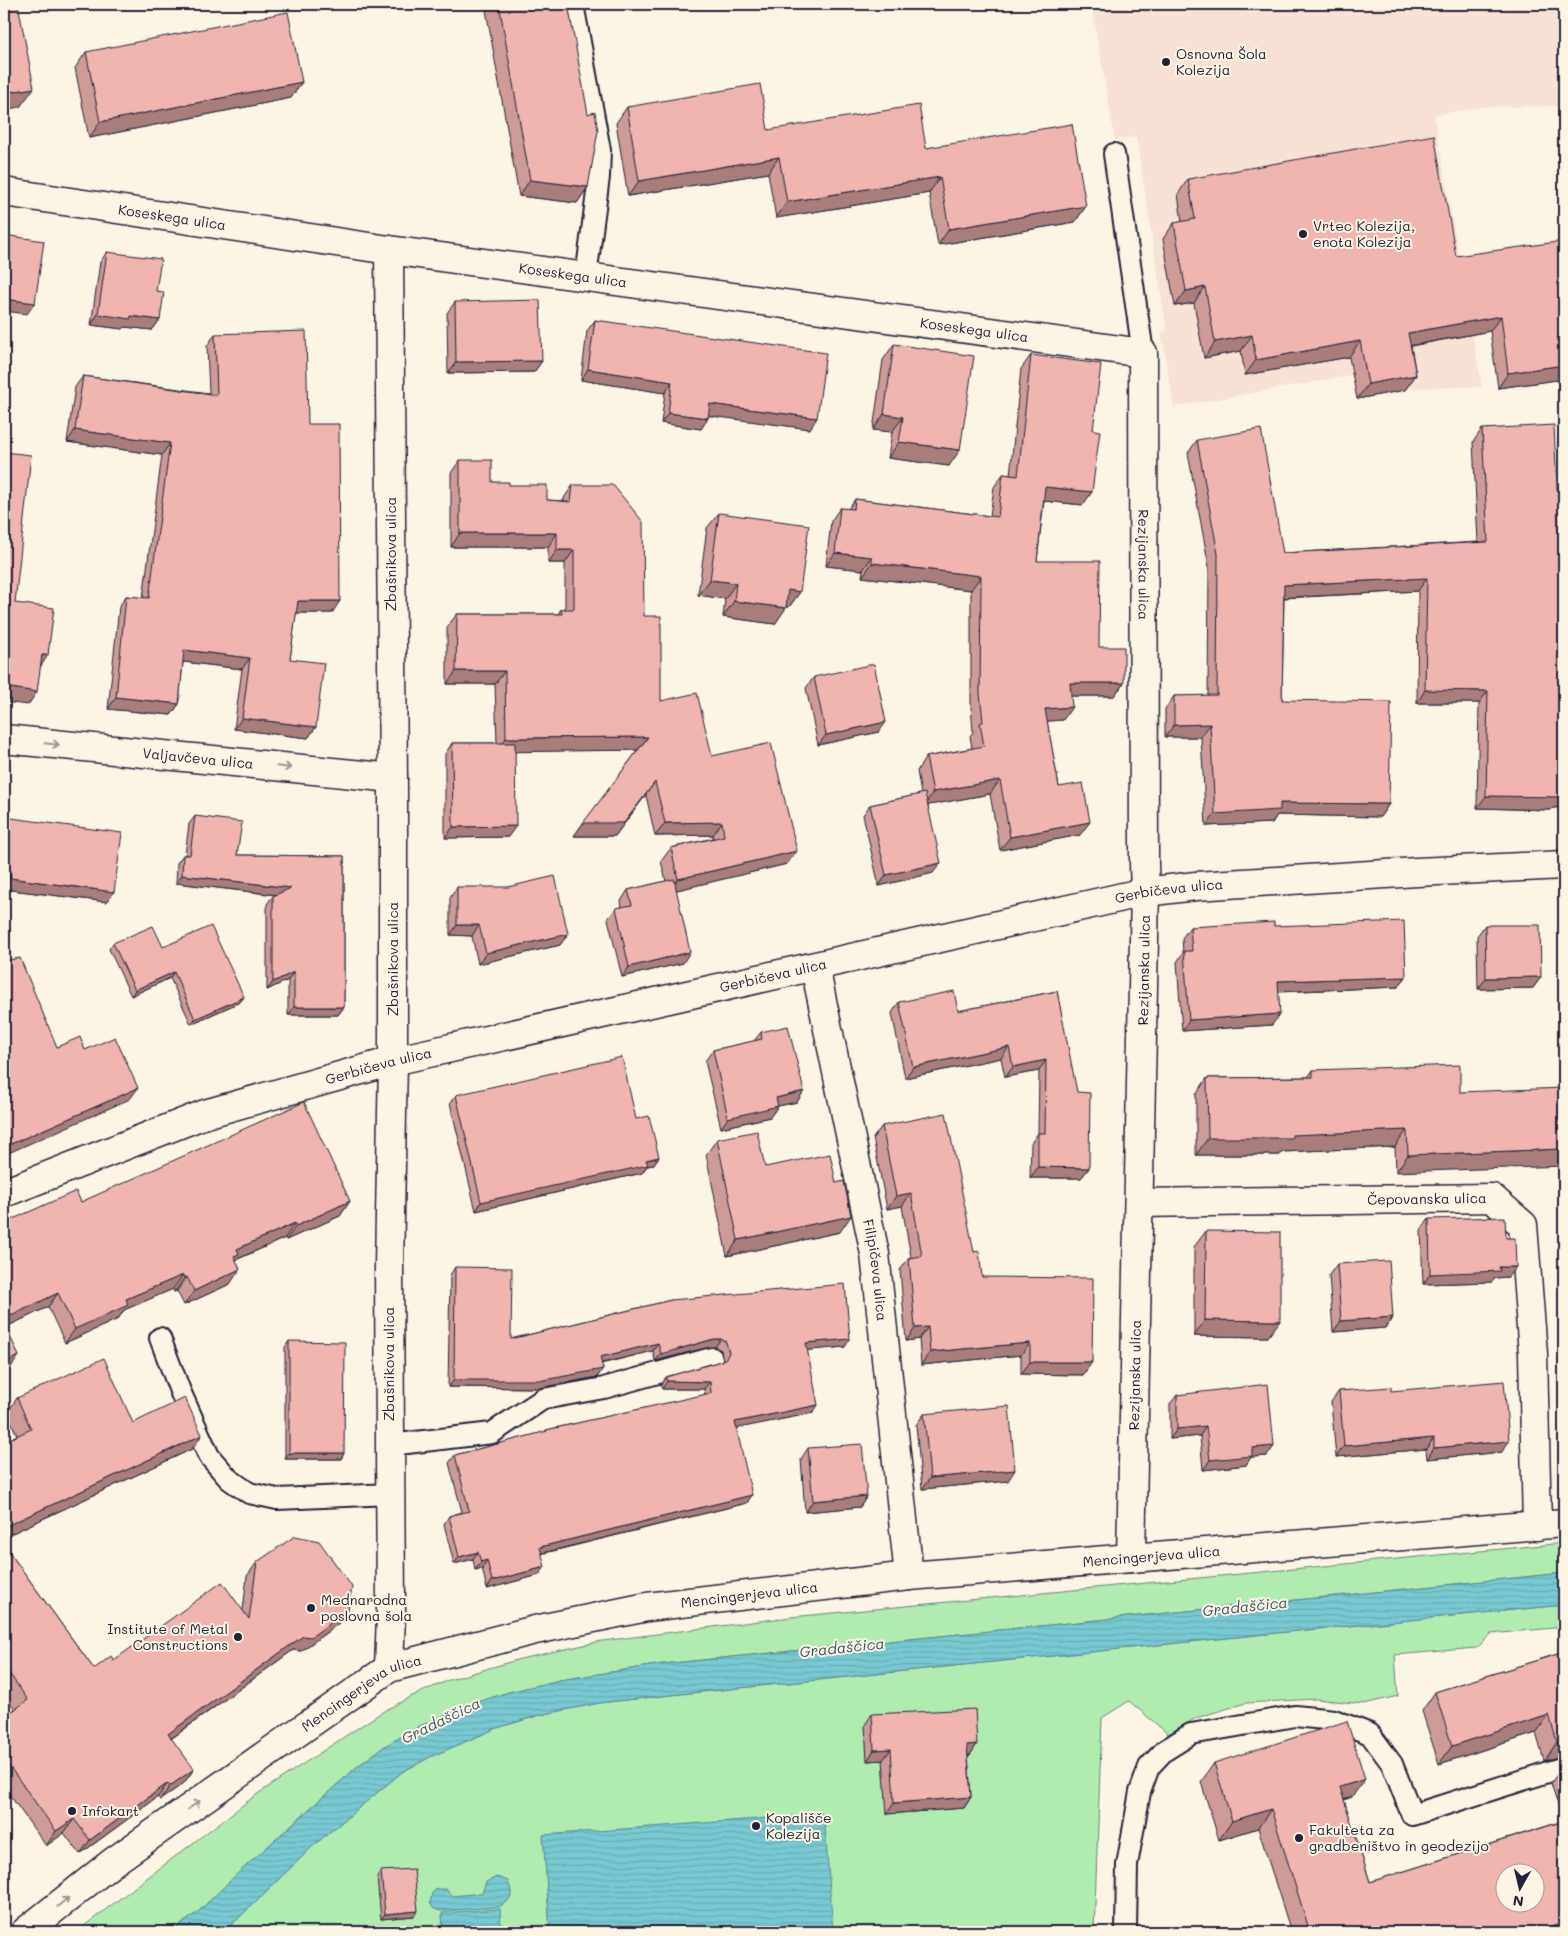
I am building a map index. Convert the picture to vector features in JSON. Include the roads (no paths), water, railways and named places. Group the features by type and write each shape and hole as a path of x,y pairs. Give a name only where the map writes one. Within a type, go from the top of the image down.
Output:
{"street":[{"name":"Koseskega ulica","path":"4,192 389,250 1143,353"},
{"name":"Zbašnikova ulica","path":"389,250 393,778 393,1061 389,1267 391,1494 389,1668"},
{"name":"Rezijanska ulica","path":"1131,1558 1145,892 1143,353"},
{"name":"Valjavčeva ulica","path":"4,739 393,778"},
{"name":"Gerbičeva ulica","path":"4,1194 205,1114 393,1061 1145,892 1196,886 1564,865"},
{"name":"Filipičeva ulica","path":"815,967 875,1254 909,1576"},
{"name":"Čepovanska ulica","path":"1139,1203 1492,1198 1524,1225 1533,1354 1536,1526"},
{"name":"Mencingerjeva ulica","path":"25,1932 113,1862 389,1668 536,1630 647,1607 909,1576 1536,1526 1564,1522"}],"lane":[{"path":"573,4 600,150 599,177 586,277"},
{"path":"1114,154 1143,353"},
{"path":"160,1338 208,1456 229,1479 250,1493 277,1498 391,1494"},
{"path":"390,1445 492,1433 543,1399 604,1388 712,1358"},
{"path":"1126,1932 1126,1865 1140,1792 1148,1768 1164,1751 1192,1734 1295,1716 1334,1720 1370,1734 1392,1764 1412,1815 1564,1767"}],"water":[{"name":"Gradaščica","path":"1564,1573 1564,1605 671,1695 599,1703 540,1715 497,1728 430,1757 402,1772 313,1846 224,1932 171,1932 198,1912 238,1873 358,1766 385,1746 420,1726 475,1703 509,1692 560,1680 663,1664"},
{"path":"824,1814 833,1932 550,1932 543,1835"},
{"path":"497,1877 508,1881 512,1893 510,1899 499,1907 441,1911 434,1909 430,1903 432,1893 437,1889 446,1889 452,1896 482,1893 486,1882"},
{"path":"500,1909 501,1932 443,1932 442,1913"}],"place":[{"name":"Osnovna Šola Kolezija","path":"1166,62"},
{"name":"Vrtec Kolezija, enota Kolezija","path":"1303,234"},
{"name":"Mednarodna poslovna šola","path":"311,1608"},
{"name":"Institute of Metal Constructions","path":"238,1637"},
{"name":"Infokart","path":"72,1811"},
{"name":"Kopališče Kolezija","path":"756,1826"},
{"name":"Fakulteta za gradbeništvo in geodezijo","path":"1299,1838"}]}
